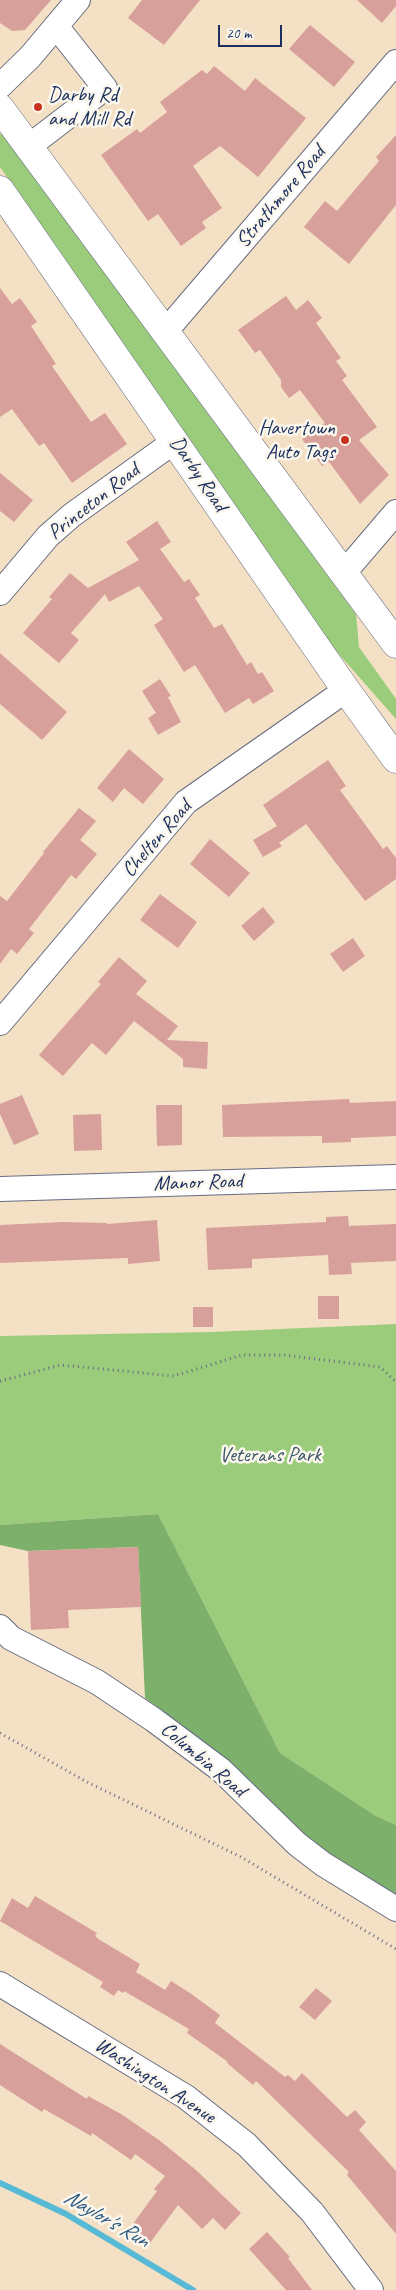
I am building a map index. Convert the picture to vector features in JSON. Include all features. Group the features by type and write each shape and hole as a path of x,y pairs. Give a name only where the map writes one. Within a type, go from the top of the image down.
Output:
{"main road":[{"path":"0,108 396,644"},
{"name":"Darby Road","path":"3,202 175,441 346,690 396,758"}],"street":[{"path":"0,86 30,57 78,0"},
{"path":"28,147 105,88 56,26"},
{"name":"Strathmore Road","path":"165,332 396,62"},
{"name":"Princeton Road","path":"0,592 48,536 66,520 175,441"},
{"path":"344,574 396,512"},
{"name":"Chelten Road","path":"0,1023 186,802 346,690"},
{"name":"Manor Road","path":"0,1189 396,1177"},
{"name":"Columbia Road","path":"0,1627 11,1638 97,1682 154,1720 221,1770 297,1844 323,1864 396,1909"},
{"name":"Washington Avenue","path":"0,1984 186,2097 247,2145 312,2212 371,2290"}],"path":[{"path":"0,1381 61,1365 174,1376 242,1355 284,1355 380,1367 396,1382"},
{"path":"0,1732 87,1782 241,1857 396,1949"}],"green space":[{"path":"2,133 356,614 359,647 396,699 396,719 330,644 0,167 0,135"},
{"name":"Veterans Park","path":"396,1324 396,1825 376,1816 280,1753 158,1514 0,1525 0,1336 212,1332"},
{"path":"158,1514 280,1753 376,1816 396,1825 396,1898 318,1847 264,1801 203,1741 145,1698 138,1547 28,1551 0,1545 0,1525"}],"building":[{"path":"0,0 51,0 25,30 12,31 0,23"},
{"path":"142,0 200,0 164,45 128,18"},
{"path":"357,0 396,0 396,6 382,23"},
{"path":"310,25 355,62 334,87 289,49"},
{"path":"214,66 245,91 255,78 306,118 258,177 220,146 193,166 222,208 202,222 206,228 181,246 158,214 148,221 101,155 137,129 140,133 167,112 160,102 202,70 207,74"},
{"path":"396,135 396,205 349,264 304,227 325,201 337,211 379,161 376,157"},
{"path":"0,288 12,304 20,298 37,322 31,326 56,364 52,366 91,422 105,413 127,444 72,483 44,443 39,446 12,409 0,417"},
{"path":"286,296 296,310 308,300 322,318 316,323 341,358 336,361 347,376 342,380 377,427 359,440 389,475 360,504 329,462 322,466 302,439 325,423 300,390 289,398 281,387 281,380 260,350 255,353 238,330"},
{"path":"0,473 33,500 14,522 0,511"},
{"path":"157,521 171,542 160,549 184,582 189,579 200,595 195,598 214,628 222,624 247,665 251,662 258,674 262,672 274,691 253,704 249,698 225,713 195,665 184,672 154,625 163,619 139,586 109,602 105,594 71,633 79,640 59,663 23,633 52,599 49,597 70,573 88,588 139,560 126,542"},
{"path":"0,653 67,712 42,740 0,704"},
{"path":"160,679 171,696 168,697 181,722 158,735 148,718 156,713 142,691"},
{"path":"129,749 164,779 143,804 124,788 113,802 97,788"},
{"path":"328,760 346,786 340,790 383,849 387,846 396,858 396,879 365,901 306,824 279,843 282,846 263,857 253,840 277,826 263,805"},
{"path":"79,808 96,821 80,840 97,854 76,879 71,875 29,929 34,933 17,954 11,949 0,964 0,896 7,901 43,852"},
{"path":"210,839 250,873 229,897 190,864"},
{"path":"160,894 197,922 178,948 140,920"},
{"path":"263,907 275,922 254,941 241,926"},
{"path":"353,938 365,956 343,972 330,954"},
{"path":"119,957 147,981 136,994 178,1026 167,1040 208,1042 207,1069 183,1067 183,1059 134,1021 106,1055 92,1043 63,1076 39,1055 101,984 98,982"},
{"path":"22,1095 39,1134 14,1145 0,1114 0,1104"},
{"path":"349,1099 350,1103 396,1101 396,1136 351,1138 351,1142 322,1143 322,1136 223,1137 222,1105"},
{"path":"156,1105 182,1105 182,1145 157,1146"},
{"path":"101,1114 102,1150 74,1151 73,1115"},
{"path":"348,1216 349,1226 396,1224 396,1261 351,1263 352,1274 329,1275 328,1255 252,1259 252,1268 208,1270 206,1228 326,1222 326,1217"},
{"path":"157,1220 160,1261 128,1264 128,1258 0,1263 0,1225 63,1222 107,1224"},
{"path":"318,1296 339,1296 339,1319 318,1319"},
{"path":"193,1307 213,1307 213,1327 193,1327"},
{"path":"138,1547 141,1607 68,1610 69,1628 31,1630 28,1551"},
{"path":"35,1896 97,1933 95,1936 100,1940 140,1964 136,1972 165,1990 171,1981 190,1993 220,2015 215,2023 285,2077 288,2075 295,2081 302,2073 347,2117 355,2110 366,2122 359,2130 396,2171 396,2234 347,2175 349,2172 256,2081 253,2085 228,2062 187,2033 189,2029 124,1991 123,1993 118,1990 114,1996 100,1987 103,1982 0,1921 12,1898 28,1908"},
{"path":"316,1988 332,2001 315,2020 299,2007"},
{"path":"0,2044 87,2099 88,2096 121,2114 159,2140 196,2170 241,2213 225,2230 213,2218 202,2229 178,2205 147,2247 127,2232 157,2191 154,2189 165,2176 135,2154 131,2160 92,2133 91,2136 44,2109 42,2112 0,2085"},
{"path":"267,2232 290,2257 288,2258 312,2290 286,2290 249,2249"}],"waterway":[{"name":"Naylor's Run","path":"0,2183 66,2214 193,2290"}],"place":[{"name":"Darby Rd and Mill Rd","path":"38,107"},
{"name":"Havertown Auto Tags","path":"345,440"}]}
